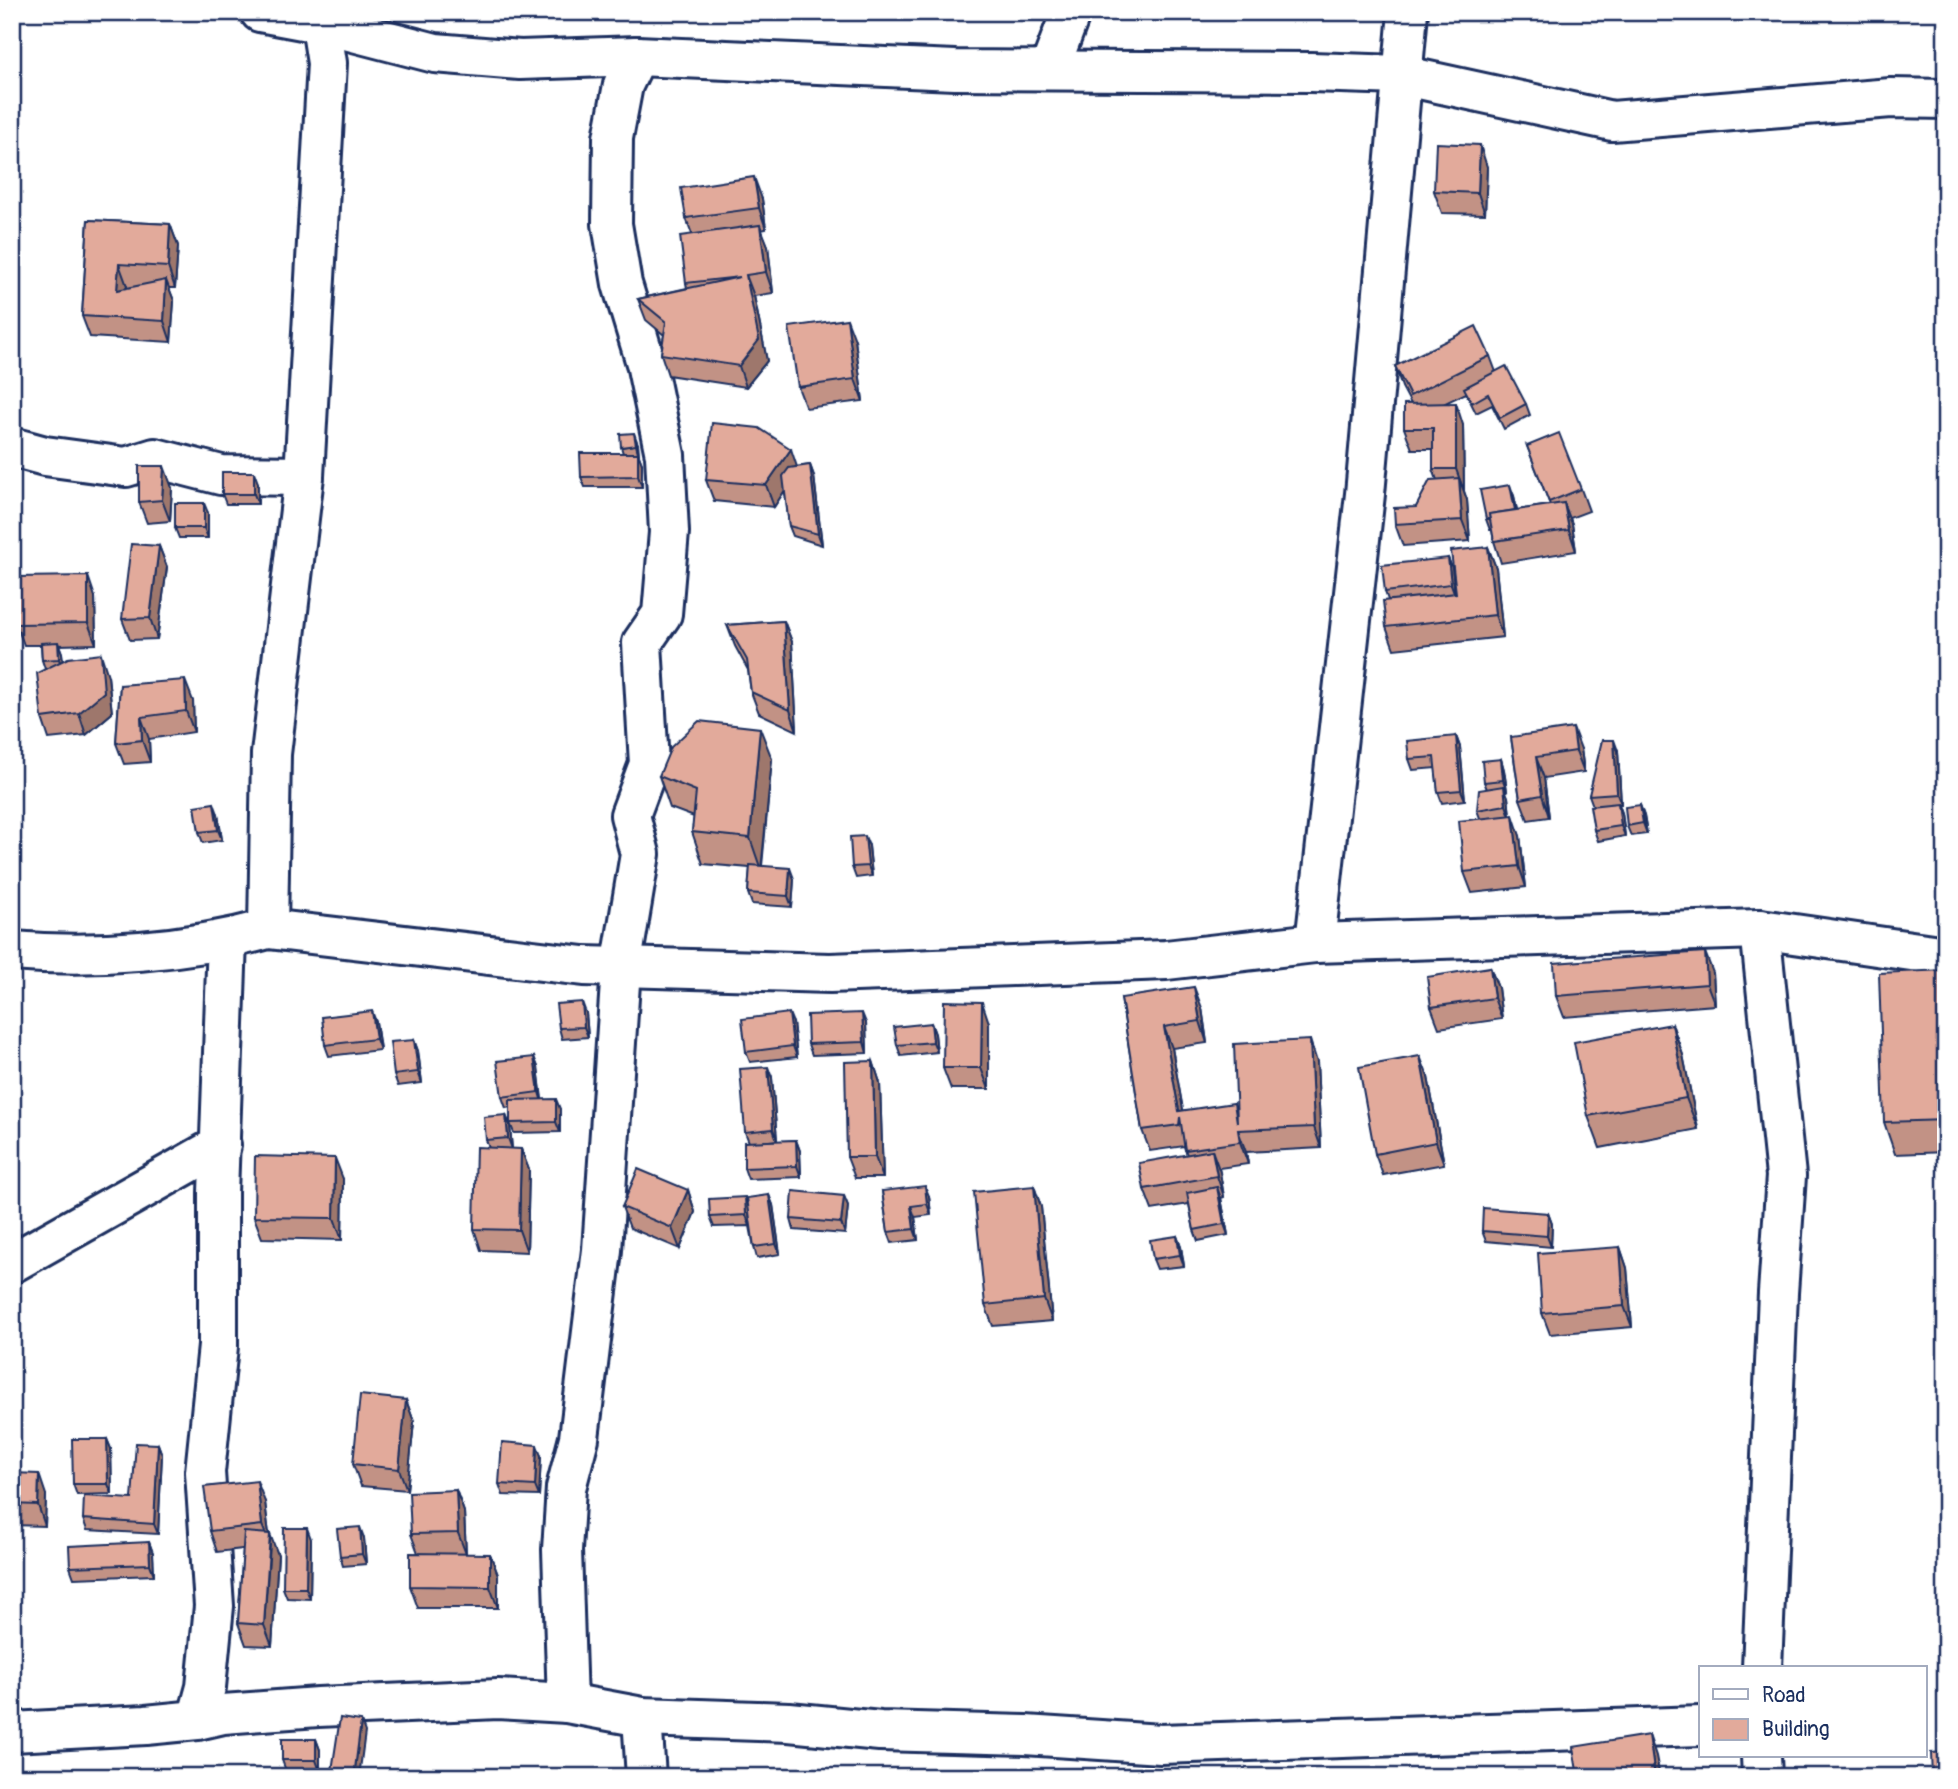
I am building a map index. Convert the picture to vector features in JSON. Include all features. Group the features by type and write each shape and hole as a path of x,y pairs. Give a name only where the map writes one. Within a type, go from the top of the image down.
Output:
{"street":[{"path":"260,12 319,18 435,53 520,60 637,56 811,65 1401,75 1612,121 1891,98 1946,99"},
{"path":"1049,70 1071,12"},
{"path":"1315,943 1365,494 1408,12"},
{"path":"268,929 271,754 304,476 327,63 319,18"},
{"path":"567,1703 563,1537 566,1488 579,1438 601,1250 621,968 640,854 630,815 649,764 642,643 662,614 669,532 665,455 646,363 622,284 612,224 613,138 623,85 637,56"},
{"path":"12,447 45,456 126,467 155,458 221,475 304,476"},
{"path":"12,951 68,956 227,940 268,929 621,968 830,973 1166,960 1315,943 1760,929 1946,956"},
{"path":"1760,929 1786,1176 1778,1293 1762,1666"},
{"path":"197,1720 206,1687 214,1606 205,1472 218,1346 216,1307 227,940"},
{"path":"12,1263 220,1145"},
{"path":"12,1732 197,1720 223,1714 422,1701 498,1699 567,1703 642,1717 789,1722 880,1731 1025,1735 1161,1744 1699,1726"},
{"path":"642,1717 646,1777"},
{"path":"1761,1758 1762,1777"}],"building":[{"path":"1436,143 1480,145 1478,193 1434,191"},
{"path":"754,177 759,208 686,218 681,188"},
{"path":"88,220 170,224 168,267 119,264 117,290 166,280 164,321 82,316"},
{"path":"760,225 766,272 746,275 759,340 739,366 661,354 666,322 638,299 740,277 686,283 680,236"},
{"path":"847,319 855,379 798,387 789,327"},
{"path":"1476,326 1490,356 1410,396 1395,366"},
{"path":"1506,366 1526,404 1500,418 1488,394 1472,403 1464,388"},
{"path":"1456,403 1456,469 1433,469 1433,428 1404,428 1404,404"},
{"path":"712,423 759,428 791,449 766,485 706,480"},
{"path":"634,433 636,445 621,447 620,434"},
{"path":"1559,433 1581,489 1549,502 1527,446"},
{"path":"580,453 638,453 638,476 581,477"},
{"path":"810,465 818,534 789,526 783,476 789,468"},
{"path":"139,466 164,466 162,500 139,502"},
{"path":"222,472 254,472 254,494 222,494"},
{"path":"1459,478 1462,520 1395,524 1394,508 1416,507 1430,480"},
{"path":"1510,485 1515,510 1489,514 1490,519 1486,519 1480,490"},
{"path":"175,503 204,503 204,528 175,528"},
{"path":"1564,503 1569,530 1494,541 1489,514"},
{"path":"131,544 159,546 150,618 122,619"},
{"path":"1488,547 1495,615 1386,627 1383,601 1456,593 1451,551"},
{"path":"1448,558 1451,584 1385,592 1382,565"},
{"path":"88,576 88,623 16,624 16,577"},
{"path":"784,621 790,710 751,692 747,660 727,625"},
{"path":"58,642 59,659 42,660 41,643"},
{"path":"101,654 104,692 79,713 42,718 37,673 68,658"},
{"path":"185,680 186,711 141,717 142,740 116,743 120,685"},
{"path":"699,721 760,728 750,838 692,832 696,791 659,776 671,747"},
{"path":"1573,728 1576,751 1536,757 1542,795 1520,799 1511,737"},
{"path":"1456,736 1461,790 1438,792 1434,757 1409,759 1407,741"},
{"path":"1602,740 1614,740 1617,793 1589,795"},
{"path":"1501,759 1503,780 1484,782 1482,761"},
{"path":"1504,786 1506,805 1477,810 1479,790"},
{"path":"214,803 218,830 199,832 195,806"},
{"path":"1618,803 1621,826 1594,830 1590,806"},
{"path":"1640,805 1643,823 1627,826 1625,807"},
{"path":"1513,815 1519,866 1464,872 1459,821"},
{"path":"865,836 868,866 852,867 850,837"},
{"path":"750,865 790,868 788,896 748,893"},
{"path":"1705,952 1707,984 1556,996 1554,963"},
{"path":"1490,967 1494,998 1431,1007 1427,977"},
{"path":"1946,970 1946,1120 1884,1122 1879,973"},
{"path":"1194,987 1200,1021 1164,1027 1179,1111 1234,1103 1237,1122 1234,1044 1310,1040 1314,1127 1238,1130 1240,1142 1185,1150 1180,1117 1179,1125 1142,1130 1121,998"},
{"path":"944,1001 982,1002 981,1068 943,1068"},
{"path":"582,1002 584,1027 559,1028 556,1004"},
{"path":"372,1011 376,1039 325,1045 322,1017"},
{"path":"789,1013 793,1046 746,1052 742,1019"},
{"path":"862,1013 864,1042 808,1044 807,1015"},
{"path":"931,1023 933,1042 897,1045 894,1027"},
{"path":"1672,1024 1686,1098 1588,1116 1574,1042"},
{"path":"414,1040 418,1072 394,1075 390,1042"},
{"path":"1420,1056 1436,1142 1375,1154 1359,1067"},
{"path":"534,1057 539,1092 502,1097 497,1061"},
{"path":"873,1061 875,1157 847,1157 845,1062"},
{"path":"768,1067 773,1129 745,1132 740,1069"},
{"path":"556,1099 556,1122 510,1123 510,1100"},
{"path":"506,1115 508,1138 486,1140 484,1117"},
{"path":"796,1140 797,1166 744,1168 744,1142"},
{"path":"476,1147 521,1149 519,1230 474,1229"},
{"path":"1212,1150 1217,1176 1144,1189 1139,1163"},
{"path":"255,1156 335,1158 334,1218 254,1217"},
{"path":"638,1169 688,1190 672,1228 622,1207"},
{"path":"925,1186 927,1204 911,1206 914,1229 888,1232 882,1191"},
{"path":"1034,1186 1044,1299 985,1305 974,1192"},
{"path":"1217,1187 1224,1224 1194,1230 1187,1193"},
{"path":"793,1191 844,1196 841,1223 791,1219"},
{"path":"769,1195 776,1244 754,1247 747,1198"},
{"path":"745,1197 746,1215 710,1217 709,1199"},
{"path":"1483,1208 1548,1213 1547,1236 1482,1231"},
{"path":"1177,1236 1180,1255 1153,1259 1150,1240"},
{"path":"1620,1247 1624,1306 1542,1313 1538,1253"},
{"path":"360,1395 406,1400 399,1469 353,1464"},
{"path":"72,1439 107,1439 108,1484 73,1484"},
{"path":"502,1442 537,1445 535,1486 499,1484"},
{"path":"136,1443 158,1444 154,1524 83,1519 84,1496 132,1499"},
{"path":"12,1473 39,1474 38,1505 12,1504"},
{"path":"257,1481 262,1525 210,1531 204,1487"},
{"path":"456,1490 458,1533 411,1534 409,1492"},
{"path":"360,1527 362,1554 340,1556 337,1529"},
{"path":"284,1528 307,1528 306,1588 283,1588"},
{"path":"244,1532 270,1534 264,1625 238,1623"},
{"path":"149,1542 150,1564 70,1567 69,1546"},
{"path":"410,1553 490,1554 490,1587 410,1586"},
{"path":"340,1718 361,1721 354,1777 331,1777"},
{"path":"1649,1735 1655,1777 1578,1777 1573,1747"},
{"path":"282,1739 316,1739 316,1760 282,1760"},
{"path":"1946,1752 1946,1777 1932,1777 1931,1753"},
{"path":"378,1770 407,1772 406,1777 377,1777"}]}
